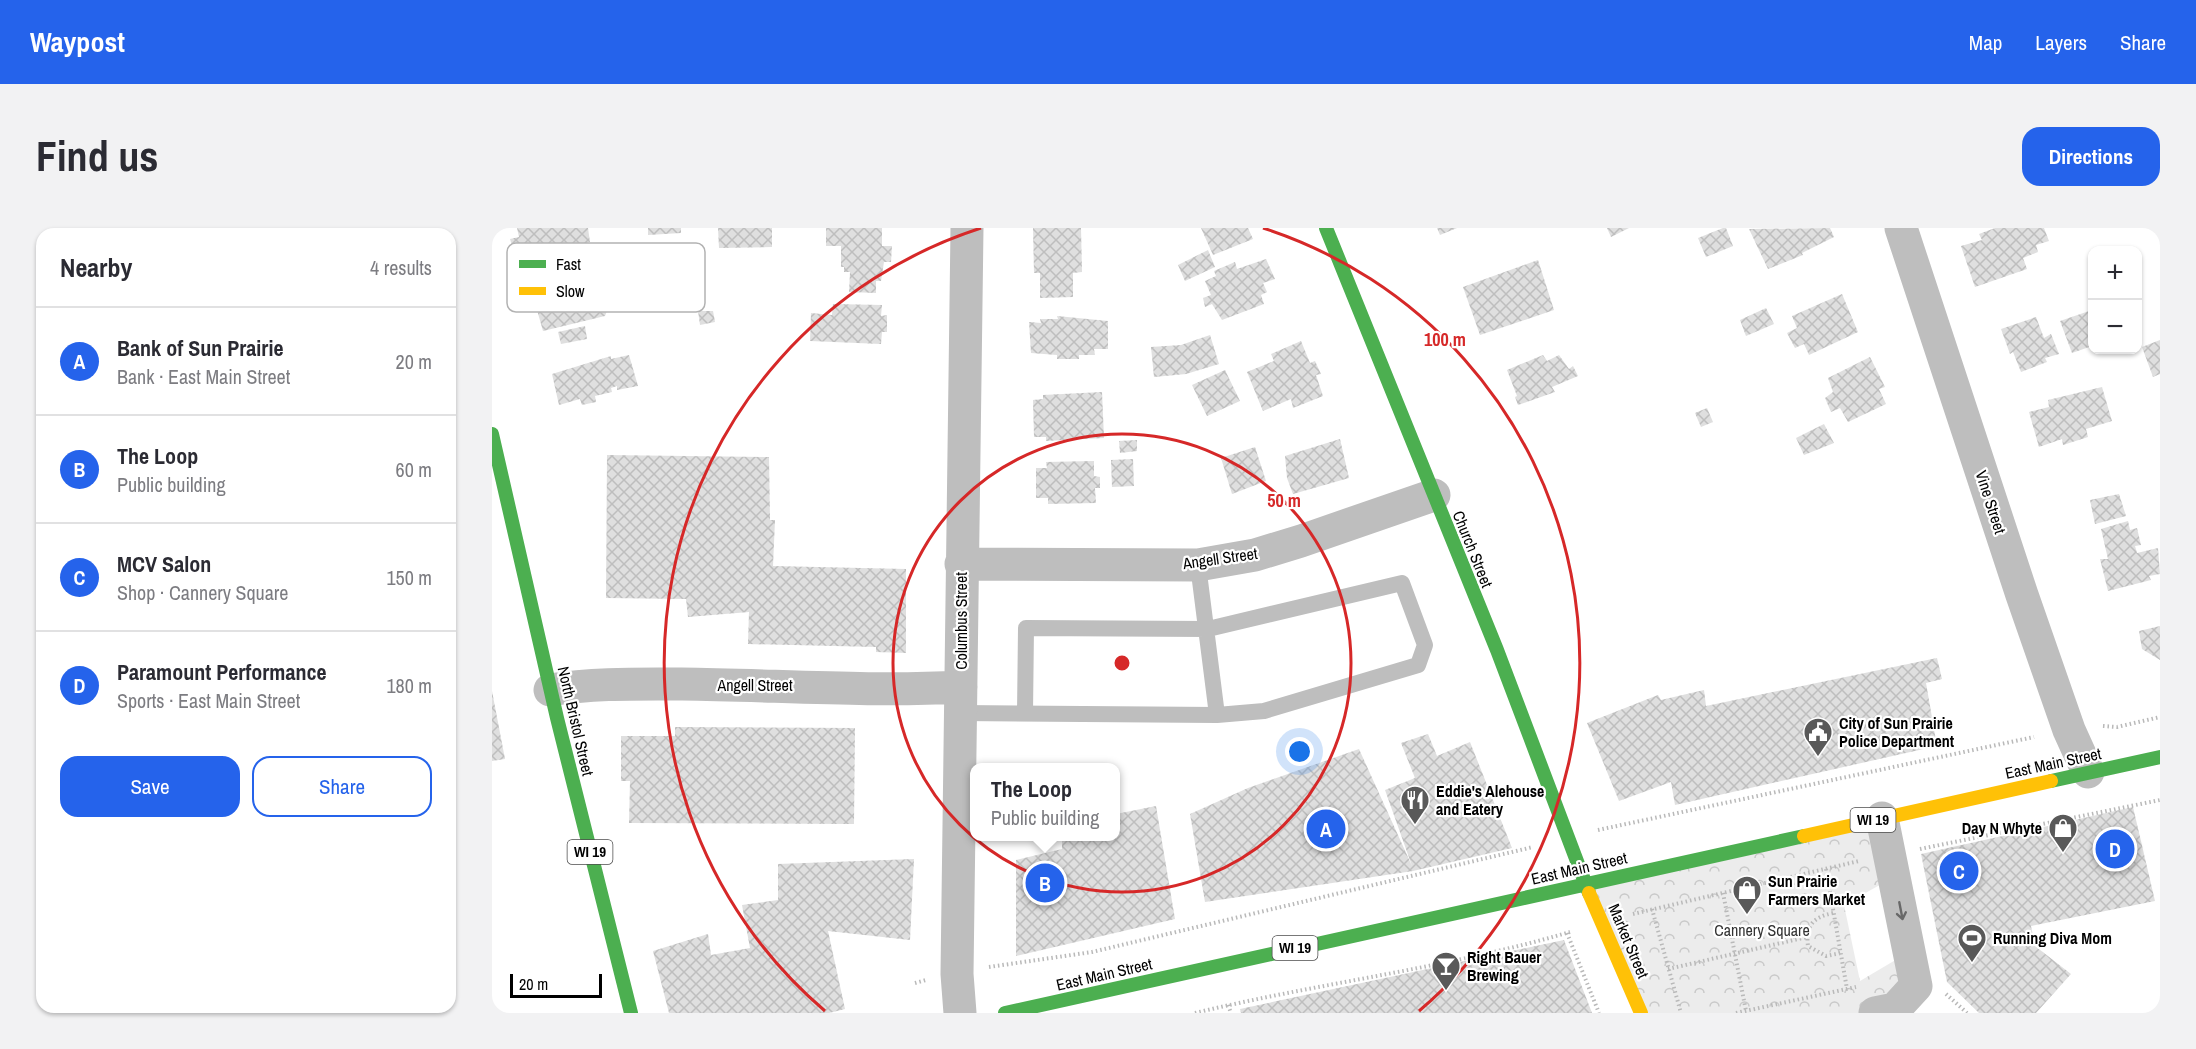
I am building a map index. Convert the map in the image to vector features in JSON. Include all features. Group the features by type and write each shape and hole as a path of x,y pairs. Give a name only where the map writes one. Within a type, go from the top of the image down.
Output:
{"main road":[{"name":"Church Street","path":"1326,228 1434,495 1585,883"},
{"name":"North Bristol Street","path":"492,434 550,690 631,1013"},
{"name":"East Main Street","path":"1016,1012 1585,883 2160,757"},
{"name":"Market Street","path":"1585,883 1641,1013"}],"street":[{"name":"Columbus Street","path":"960,1013 957,974 967,228"},
{"name":"Vine Street","path":"1901,228 2037,639 2069,730 2088,772"},
{"name":"Angell Street","path":"961,564 1198,565 1255,555 1434,495"},
{"name":"Angell Street","path":"550,690 591,684 793,685 920,689 961,700"},
{"path":"1863,998 1895,1009 1915,996 1882,818"}],"lane":[{"path":"1198,565 1208,629 1217,715"},
{"path":"961,700 1025,713 1217,715 1264,711 1418,665 1425,645 1402,584 1208,629 1026,628 1025,713"}],"path":[{"path":"2098,723 2105,727 2117,727 2160,717"},
{"path":"1597,830 2034,737"},
{"path":"1631,914 1889,854 2160,800"},
{"path":"915,983 1002,964 1092,952 1533,848"},
{"path":"1826,869 1847,988 1863,998"},
{"path":"1723,893 1746,1011"},
{"path":"1652,909 1681,1013"},
{"path":"1833,913 1813,920 1808,927 1808,946 1815,952 1826,956 1840,953"},
{"path":"1195,1013 1515,947 1574,930"},
{"path":"1567,933 1599,1013"},
{"path":"1668,969 1807,937"},
{"path":"1736,1013 1847,988 1863,998"},
{"path":"1228,1005 1231,1013"}],"green space":[{"name":"Cannery Square","path":"1882,818 1894,877 1844,905 1860,981 1909,952 1916,986 1875,1013 1641,1013 1585,883"}],"building":[{"path":"517,228 588,228 590,242 511,243 510,239 519,237"},
{"path":"648,228 681,228 681,233 648,235"},
{"path":"718,228 772,228 772,247 719,248"},
{"path":"826,228 882,228 882,246 892,246 891,262 884,262 881,281 876,281 876,293 849,292 850,272 844,272 844,267 841,267 841,246 826,246"},
{"path":"1033,228 1081,228 1082,272 1073,273 1073,297 1040,298 1040,273 1034,273"},
{"path":"1201,228 1248,228 1253,239 1213,255"},
{"path":"1437,228 1457,228 1440,235"},
{"path":"1607,228 1629,228 1611,237"},
{"path":"1726,228 1733,246 1706,257 1698,238"},
{"path":"1830,228 1834,237 1802,253 1803,255 1768,269 1749,229"},
{"path":"1995,228 2044,228 2049,241 2036,245 2038,252 2023,258 2027,269 1975,287 1961,246 1982,240 1979,234"},
{"path":"1208,250 1215,267 1185,281 1178,265"},
{"path":"1266,259 1275,279 1263,283 1267,292 1261,295 1264,304 1222,320 1212,304 1205,307 1203,298 1211,295 1205,281 1216,276 1214,271 1235,262 1237,269"},
{"path":"1538,260 1554,310 1480,335 1463,287"},
{"path":"1842,294 1858,332 1809,355 1804,344 1795,348 1787,333 1797,328 1792,316"},
{"path":"833,304 882,305 881,316 887,315 887,332 882,332 881,344 810,341 811,313 832,315"},
{"path":"1766,308 1774,324 1746,336 1740,320"},
{"path":"713,311 715,322 700,325 698,312"},
{"path":"2088,311 2088,347 2072,353 2060,321"},
{"path":"538,312 607,312 605,316 543,331"},
{"path":"1057,316 1108,321 1108,349 1094,349 1095,355 1079,355 1079,359 1057,359 1057,355 1031,353 1029,322 1041,323 1040,319 1058,319"},
{"path":"2036,317 2044,338 2051,334 2059,354 2045,358 2047,362 2021,372 2013,352 2010,354 2001,329"},
{"path":"585,326 587,339 561,344 558,332"},
{"path":"1210,335 1219,364 1186,374 1154,377 1151,347 1181,345"},
{"path":"2160,340 2160,374 2153,377 2142,347"},
{"path":"1301,341 1310,363 1315,361 1321,374 1316,375 1323,396 1293,408 1291,399 1263,411 1247,372 1274,361 1271,354"},
{"path":"629,355 638,386 617,390 617,386 611,388 612,392 595,396 596,402 582,405 580,399 559,405 552,374 611,356 611,359"},
{"path":"1543,355 1547,361 1559,355 1569,369 1573,366 1578,376 1552,387 1555,392 1518,405 1507,370"},
{"path":"1870,357 1885,387 1879,389 1886,404 1848,422 1840,408 1831,412 1825,398 1833,392 1828,378"},
{"path":"1225,370 1240,401 1207,416 1192,385"},
{"path":"2102,387 2112,421 2086,429 2088,437 2063,445 2062,439 2039,447 2029,412 2049,407 2048,400"},
{"path":"1102,392 1104,438 1046,441 1046,437 1034,437 1033,400 1043,399 1043,395"},
{"path":"1707,408 1713,422 1701,427 1695,413"},
{"path":"1824,424 1834,443 1804,455 1796,438"},
{"path":"1340,439 1349,478 1293,494 1287,478 1285,456"},
{"path":"1137,440 1137,451 1120,453 1119,441"},
{"path":"1255,447 1266,481 1232,494 1221,458"},
{"path":"607,455 769,457 770,520 775,520 773,566 906,569 906,653 876,652 876,647 748,644 749,612 688,617 686,599 606,598"},
{"path":"1133,459 1134,486 1112,487 1111,460"},
{"path":"1094,461 1094,476 1100,477 1100,488 1095,488 1096,503 1048,504 1048,498 1036,498 1036,468 1047,468 1046,462"},
{"path":"2119,494 2126,516 2095,524 2090,500"},
{"path":"2128,521 2130,530 2137,528 2141,545 2135,546 2137,553 2158,548 2160,574 2149,576 2151,580 2108,591 2100,559 2108,559 2101,529"},
{"path":"2160,626 2160,660 2142,649 2139,631"},
{"path":"1937,658 1942,679 1926,683 1937,746 1675,805 1671,782 1619,801 1587,723 1658,695 1661,700 1704,690 1706,706"},
{"path":"492,691 505,759 492,761"},
{"path":"675,727 855,728 854,824 629,823 630,781 621,781 621,736 675,736"},
{"path":"1428,734 1437,756 1470,742 1512,848 1413,871 1205,902 1190,814 1248,788 1359,749 1412,866 1385,790 1415,778 1401,743"},
{"path":"1156,806 1175,919 1016,956 1016,860 1062,849 1062,841 1120,841 1120,813"},
{"path":"2133,807 2155,901 2031,926 2035,946 2071,974 2036,1013 1979,1013 1947,982 1921,854"},
{"path":"914,859 910,940 828,931 845,1009 829,1013 669,1013 653,951 708,934 711,955 750,948 742,905 778,900 778,864"},
{"path":"1564,940 1592,1013 1241,1013 1240,1009"}],"traffic: fast":[{"path":"1326,228 1497,650 1589,893"},
{"path":"492,434 557,718 631,1013"},
{"path":"2051,781 2160,757"},
{"path":"1005,1013 1804,836"}],"traffic: slow":[{"path":"1804,836 2051,781"},
{"path":"1589,893 1641,1013"}],"place":[{"name":"City of Sun Prairie Police Department","path":"1818,758"},
{"name":"Eddie's Alehouse and Eatery","path":"1415,826"},
{"name":"Bank of Sun Prairie","path":"1326,829"},
{"name":"Paramount Performance","path":"2115,849"},
{"name":"Day N Whyte","path":"2063,854"},
{"name":"MCV Salon","path":"1959,871"},
{"name":"The Loop","path":"1045,883"},
{"name":"Sun Prairie Farmers Market","path":"1747,916"},
{"name":"Running Diva Mom","path":"1972,964"},
{"name":"Right Bauer Brewing","path":"1446,992"}]}
